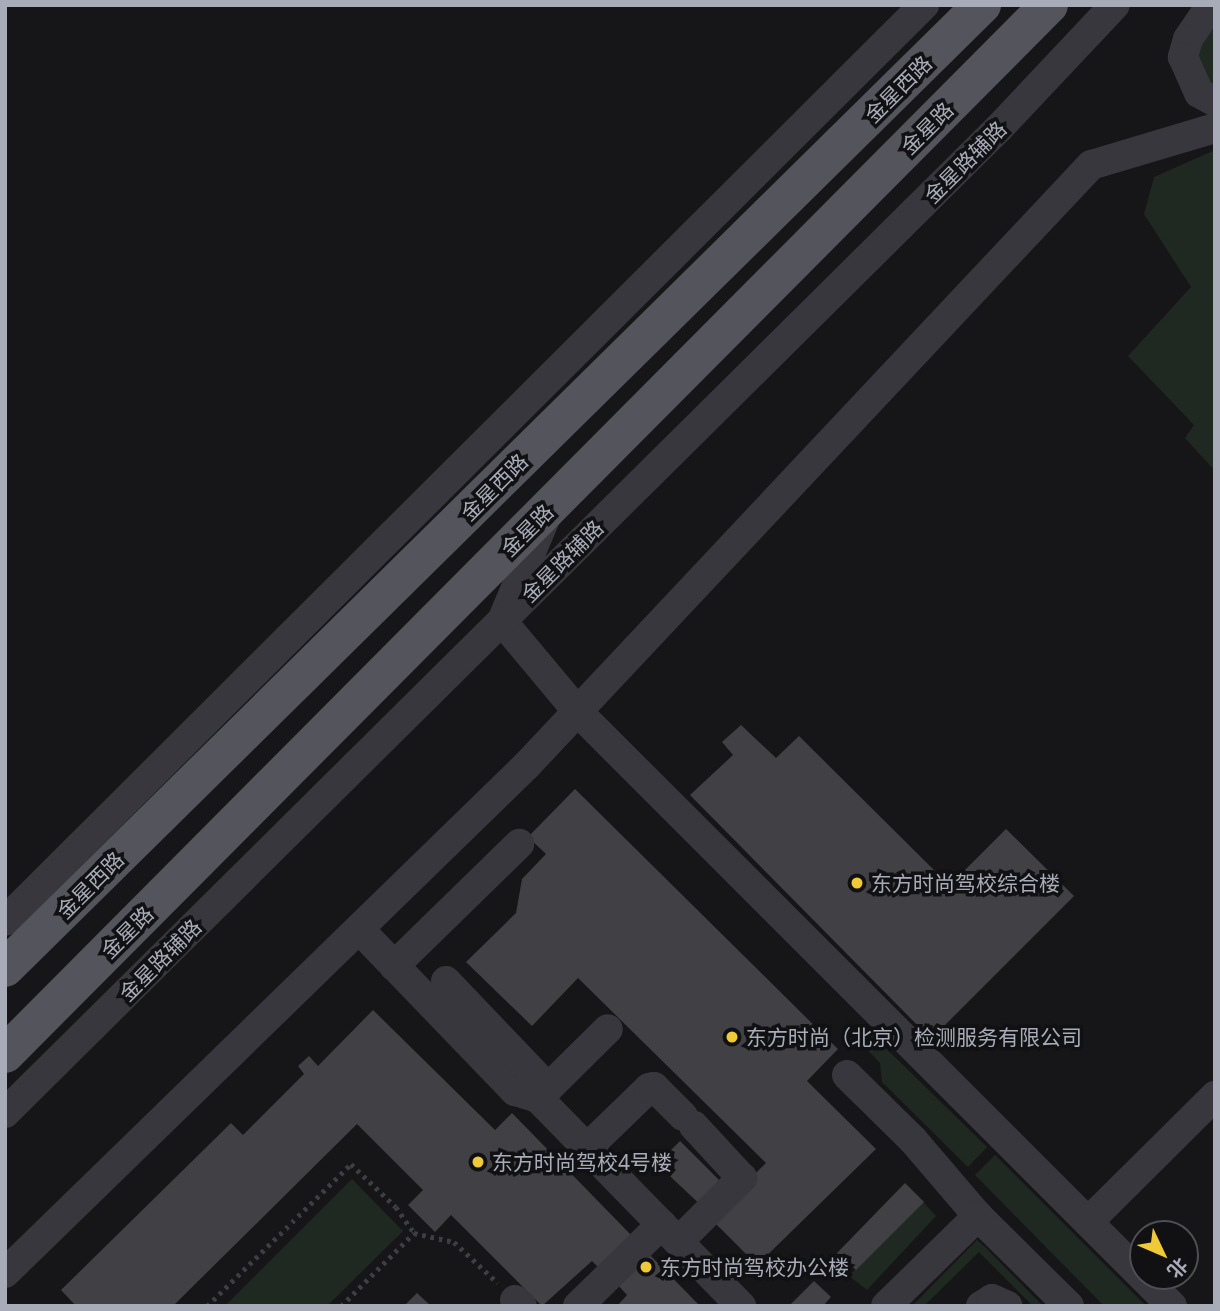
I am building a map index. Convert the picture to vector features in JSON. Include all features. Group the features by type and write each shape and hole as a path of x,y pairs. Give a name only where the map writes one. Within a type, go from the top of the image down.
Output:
{"main road":[{"name":"金星西路","path":"5,968 982,5"},
{"name":"金星路","path":"5,1054 1049,5"}],"street":[{"path":"5,921 924,5"},
{"name":"金星路辅路","path":"5,1113 998,129 1115,5"},
{"path":"1211,5 1188,39 1183,57 1187,75 1199,93 1215,102"},
{"path":"5,1273 578,712 1091,165 1215,128"},
{"path":"551,506 502,621 578,712 1172,1306"},
{"path":"394,966 519,844"},
{"path":"359,929 514,1091 543,1093 608,1028"},
{"path":"446,981 587,1148 741,1306"},
{"path":"847,1075 913,1140 978,1216 1069,1306"},
{"path":"578,1306 742,1178 654,1087 654,1082 587,1148"},
{"path":"1088,1222 1215,1096"},
{"path":"886,1306 978,1216"}],"path":[{"path":"207,1306 351,1164 396,1207 414,1233 454,1241 519,1303"},
{"path":"341,1306 414,1233"}],"shaded area":[{"path":"1215,21 1215,92 1196,56 1199,40"},
{"path":"1215,150 1215,471 1185,438 1194,425 1128,356 1191,287 1144,214 1154,177"},
{"path":"862,1025 987,1147 968,1167 882,1082 880,1063 854,1036"},
{"path":"995,1155 1146,1306 1104,1306 975,1175"},
{"path":"352,1179 403,1231 327,1306 225,1306"},
{"path":"923,1202 936,1216 867,1290 849,1276"},
{"path":"977,1240 1043,1306 1033,1306 979,1252 924,1306 912,1306"}],"building":[{"name":"东方时尚驾校综合楼","path":"741,725 776,758 799,736 935,871 930,875 945,890 1006,829 1074,896 931,1039 690,795 733,755 722,742"},
{"name":"东方时尚（北京）检测服务有限公司","path":"575,789 838,1049 807,1081 876,1149 757,1265 710,1218 766,1163 578,978 532,1026 466,962 516,913 522,879 546,854 528,837"},
{"name":"东方时尚驾校4号楼","path":"373,1010 495,1130 512,1113 633,1237 602,1271 592,1261 542,1306 451,1215 435,1232 408,1205 423,1190 357,1124 173,1306 76,1306 61,1290 231,1123 243,1135 304,1074 298,1066 309,1056 318,1066"},
{"path":"680,1141 726,1187 705,1209 657,1164"},
{"path":"905,1183 924,1202 856,1270 837,1253"},
{"name":"东方时尚驾校办公楼","path":"647,1252 700,1306 617,1306 627,1295 615,1282"},
{"path":"814,1281 831,1297 823,1306 789,1306"},
{"path":"417,1293 431,1306 404,1306"}],"place":[{"name":"东方时尚驾校综合楼","path":"857,883"},
{"name":"东方时尚（北京）检测服务有限公司","path":"732,1037"},
{"name":"东方时尚驾校4号楼","path":"478,1162"},
{"name":"东方时尚驾校办公楼","path":"646,1267"}]}
